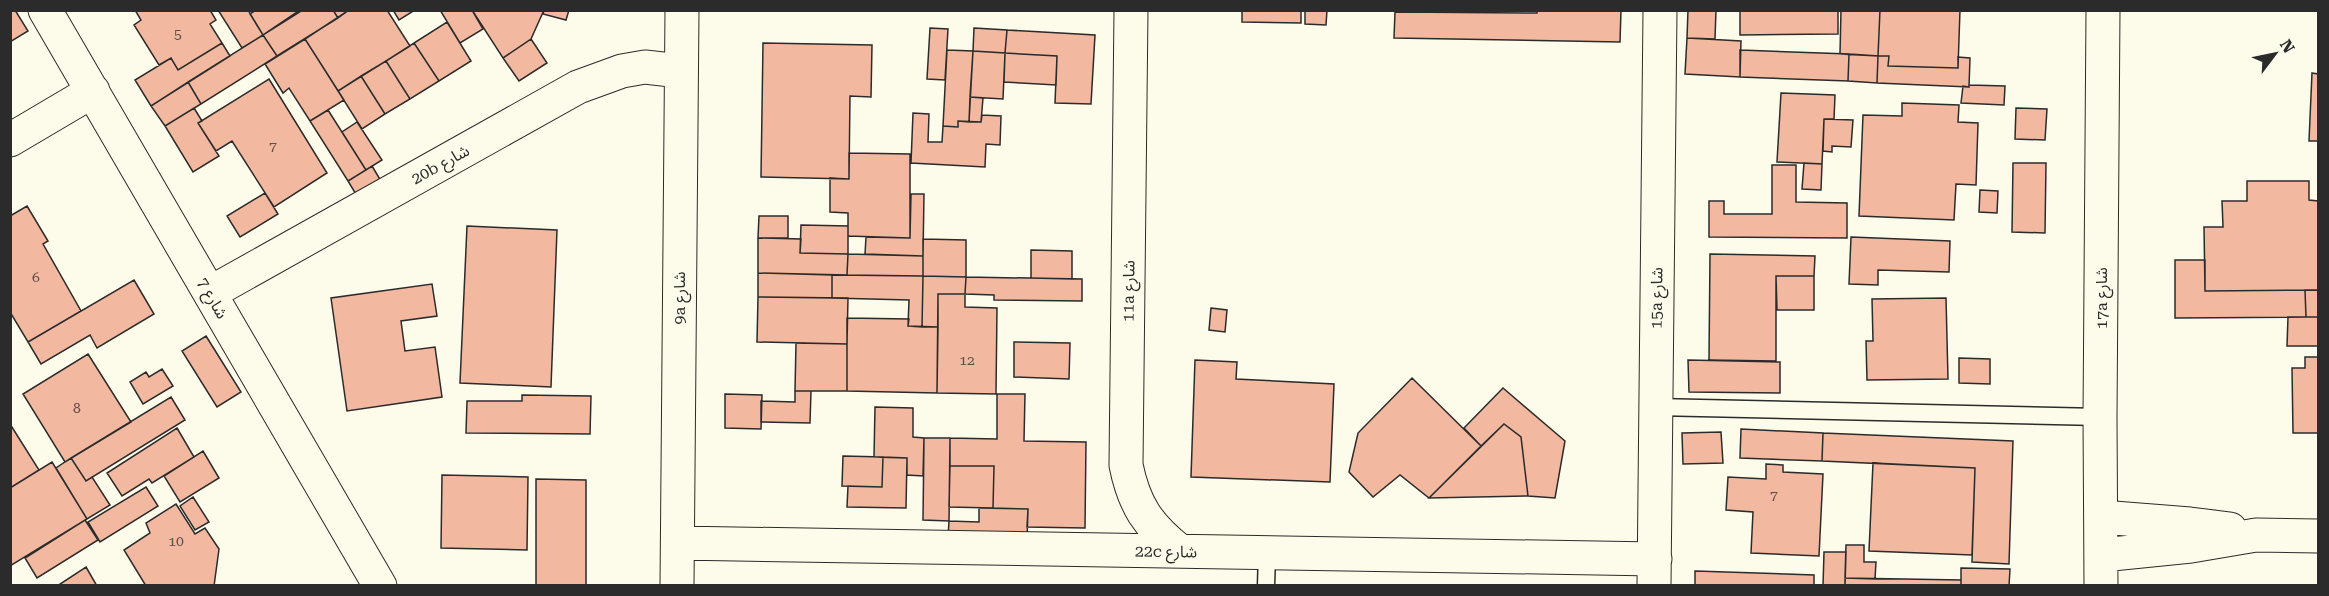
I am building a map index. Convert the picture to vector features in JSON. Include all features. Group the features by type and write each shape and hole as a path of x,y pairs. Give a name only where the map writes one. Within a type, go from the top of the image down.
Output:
{"street":[{"name":"شارع 7","path":"45,10 210,293 372,583"},
{"name":"9a شارع","path":"677,585 682,10"},
{"name":"11a شارع","path":"1131,10 1126,465 1130,485 1149,523 1180,551"},
{"name":"15a شارع","path":"1654,572 1660,10"},
{"name":"17a شارع","path":"2102,570 2100,417 2103,10"},
{"name":"20b شارع","path":"210,293 578,87 622,71 645,67 681,71"},
{"path":"10,140 93,91"},
{"path":"2101,517 2190,524 2256,535 2319,536"},
{"path":"2102,570 2191,546 2256,535"},
{"name":"22c شارع","path":"678,543 1267,553 1654,572"}],"lane":[{"path":"1655,407 2100,417"},
{"path":"1266,585 1267,553"}],"building":[{"path":"10,10 15,10 28,31 10,42"},
{"path":"135,10 210,10 216,20 210,24 222,43 178,70 171,58 159,65 134,25 141,20"},
{"path":"218,10 248,10 263,35 242,48"},
{"path":"256,10 301,11 263,35 250,14"},
{"path":"300,10 333,10 338,18 277,56 263,35"},
{"path":"333,10 349,10 338,18"},
{"path":"349,10 387,10 410,46 338,91 305,39"},
{"path":"393,10 415,10 399,20"},
{"path":"440,10 472,10 483,29 460,43"},
{"path":"472,10 544,10 531,39 503,58"},
{"path":"544,10 569,10 566,20 543,14"},
{"path":"1242,10 1301,10 1301,23 1242,22"},
{"path":"1305,10 1327,10 1326,25 1305,24"},
{"path":"1537,10 1621,10 1620,42 1394,38 1395,12 1537,13"},
{"path":"1688,10 1716,10 1715,39 1687,38"},
{"path":"1740,10 1838,10 1838,34 1740,35"},
{"path":"1841,10 1880,10 1878,56 1840,54"},
{"path":"1880,10 1960,10 1958,68 1888,66 1889,56 1878,56"},
{"path":"447,22 471,61 439,81 414,43"},
{"path":"930,28 948,29 945,80 927,79"},
{"path":"974,28 1007,30 1005,53 973,51"},
{"path":"1007,30 1095,35 1091,104 1055,103 1057,56 1005,53"},
{"path":"263,35 277,56 201,104 188,82"},
{"path":"1687,38 1741,41 1740,77 1685,74"},
{"path":"305,39 344,100 310,121 289,88 283,93 265,64"},
{"path":"531,39 547,63 519,81 503,58"},
{"path":"222,43 230,56 151,106 135,80 171,58 178,70"},
{"path":"414,43 439,81 410,99 386,61"},
{"path":"763,43 872,45 871,97 850,96 849,179 761,177"},
{"path":"947,50 973,51 969,122 958,121 958,127 943,126"},
{"path":"1740,50 1849,54 1848,81 1740,77"},
{"path":"973,51 1005,53 1003,99 970,97"},
{"path":"1005,53 1057,56 1056,85 1004,82"},
{"path":"1849,54 1878,56 1877,83 1848,81"},
{"path":"1878,56 1889,56 1888,66 1958,68 1958,57 1970,58 1969,87 1877,83"},
{"path":"386,61 410,99 385,114 361,76"},
{"path":"2312,73 2318,74 2318,141 2309,141"},
{"path":"361,76 385,114 362,129 338,91"},
{"path":"269,79 327,173 274,207 232,141 216,151 198,123"},
{"path":"188,82 201,104 165,126 151,106"},
{"path":"1969,85 2005,86 2004,105 1961,103 1963,86 1969,87"},
{"path":"1781,93 1835,95 1834,119 1824,119 1822,164 1777,162"},
{"path":"970,97 983,98 981,122 969,122"},
{"path":"1902,103 1959,105 1958,122 1978,123 1976,185 1956,184 1954,220 1859,216 1863,115 1902,116"},
{"path":"194,108 202,121 198,123 219,156 193,172 165,126"},
{"path":"2016,108 2047,109 2045,140 2015,139"},
{"path":"328,110 366,170 348,181 310,121"},
{"path":"913,113 929,114 928,142 942,142 943,126 958,127 958,121 981,122 982,115 1001,116 1000,145 986,144 985,167 911,163"},
{"path":"1824,119 1853,120 1851,147 1832,146 1832,152 1823,151"},
{"path":"357,122 382,160 366,170 342,132"},
{"path":"849,153 910,154 910,238 848,236 848,213 830,212 830,178 849,179"},
{"path":"1804,163 1822,164 1821,190 1802,189"},
{"path":"2013,163 2046,163 2045,233 2012,232"},
{"path":"1772,165 1796,165 1796,202 1847,203 1847,238 1709,237 1709,201 1724,201 1724,214 1772,214"},
{"path":"372,166 381,181 357,196 348,181"},
{"path":"2247,181 2309,181 2309,200 2318,201 2318,290 2205,291 2204,227 2223,227 2222,201 2247,201"},
{"path":"1980,190 1998,191 1997,213 1979,212"},
{"path":"265,193 278,214 240,237 227,216"},
{"path":"911,194 924,194 923,256 865,254 866,237 910,238"},
{"path":"27,206 48,241 43,244 81,311 28,342 10,312 10,216"},
{"path":"759,216 788,216 788,238 758,238"},
{"path":"801,225 848,226 848,254 800,253"},
{"path":"467,226 557,230 551,387 460,383"},
{"path":"1851,237 1950,241 1949,272 1878,270 1878,285 1849,284"},
{"path":"758,238 801,239 800,253 848,254 847,275 758,273"},
{"path":"923,239 966,240 966,277 923,276"},
{"path":"1031,250 1072,251 1072,279 1031,278"},
{"path":"848,254 923,256 923,276 847,275"},
{"path":"1710,254 1815,256 1814,276 1776,276 1776,361 1709,360"},
{"path":"2175,260 2205,260 2205,291 2305,290 2306,317 2175,318"},
{"path":"758,273 832,275 832,298 758,297"},
{"path":"832,275 923,276 922,327 908,326 909,300 832,298"},
{"path":"923,276 966,277 965,294 938,294 938,327 922,327"},
{"path":"1776,276 1814,276 1814,310 1777,310"},
{"path":"966,277 1082,279 1082,301 994,300 994,295 965,294"},
{"path":"134,280 154,314 97,348 90,335 41,364 28,342"},
{"path":"432,284 437,316 401,321 405,351 435,347 442,397 347,411 331,298"},
{"path":"2305,290 2318,290 2318,317 2306,317"},
{"path":"938,294 965,294 965,307 997,308 996,394 937,393"},
{"path":"758,297 848,298 847,344 757,342"},
{"path":"1946,298 1948,379 1867,380 1866,341 1873,341 1872,299"},
{"path":"1211,308 1227,310 1225,332 1209,330"},
{"path":"2288,317 2318,317 2318,346 2287,346"},
{"path":"847,318 909,319 908,326 938,327 937,393 847,391"},
{"path":"206,336 241,392 217,407 182,351"},
{"path":"1014,342 1070,343 1069,379 1014,377"},
{"path":"796,343 847,344 847,391 795,391"},
{"path":"88,354 131,422 65,462 23,394"},
{"path":"2305,357 2318,357 2318,433 2293,433 2292,368 2305,368"},
{"path":"1959,358 1990,359 1990,384 1959,383"},
{"path":"1195,360 1237,362 1236,379 1334,384 1330,482 1191,477"},
{"path":"1688,360 1780,362 1780,393 1689,392"},
{"path":"162,369 173,386 143,404 130,382 146,372 149,377"},
{"path":"1412,378 1481,446 1429,498 1400,475 1373,497 1349,472 1358,433"},
{"path":"1503,388 1565,441 1555,498 1528,496 1521,437 1504,424 1481,446 1464,428"},
{"path":"795,391 811,391 810,423 761,422 761,401 795,402"},
{"path":"725,394 762,395 761,429 725,428"},
{"path":"997,394 1025,394 1024,441 1086,442 1085,528 1027,527 1028,509 993,508 994,466 950,466 950,438 997,439"},
{"path":"522,395 591,396 590,434 466,433 467,401 522,401"},
{"path":"171,397 185,420 86,481 71,458"},
{"path":"875,407 913,408 913,437 924,438 923,476 907,475 907,458 874,457"},
{"path":"10,424 39,470 10,488"},
{"path":"1504,424 1521,437 1528,496 1429,498"},
{"path":"177,428 194,457 152,483 149,479 122,496 107,473"},
{"path":"1741,429 1823,433 1822,461 1740,458"},
{"path":"1721,432 1723,463 1683,464 1682,433"},
{"path":"1823,433 2013,441 2009,564 1972,562 1975,468 1822,461"},
{"path":"924,438 950,438 949,521 923,520"},
{"path":"203,451 219,478 180,502 164,476"},
{"path":"843,456 883,457 882,487 842,486"},
{"path":"883,457 907,458 906,508 847,507 848,486 882,487"},
{"path":"71,458 86,481 92,477 110,505 87,519 56,468"},
{"path":"52,462 87,519 10,566 10,488"},
{"path":"1873,463 1975,468 1972,555 1869,551"},
{"path":"1766,464 1783,465 1783,472 1823,474 1819,556 1751,553 1753,512 1726,510 1728,477 1766,479"},
{"path":"950,466 994,466 993,508 949,507"},
{"path":"442,475 528,477 527,550 441,548"},
{"path":"536,479 586,480 586,586 536,586"},
{"path":"146,487 158,506 100,542 88,522"},
{"path":"193,497 209,522 195,530 180,506"},
{"path":"176,504 195,534 205,528 219,549 214,586 146,586 124,550 150,533 146,523"},
{"path":"979,508 1028,509 1027,540 948,538 949,521 979,522"},
{"path":"85,520 98,540 37,578 25,558"},
{"path":"1846,545 1864,545 1864,562 1876,562 1875,579 1845,578"},
{"path":"1824,552 1846,552 1845,586 1823,586"},
{"path":"86,567 97,586 57,586"},
{"path":"1961,568 2010,569 2009,586 1961,586"},
{"path":"1695,571 1814,575 1814,586 1695,586"},
{"path":"1845,578 1961,580 1961,586 1845,586"}]}
